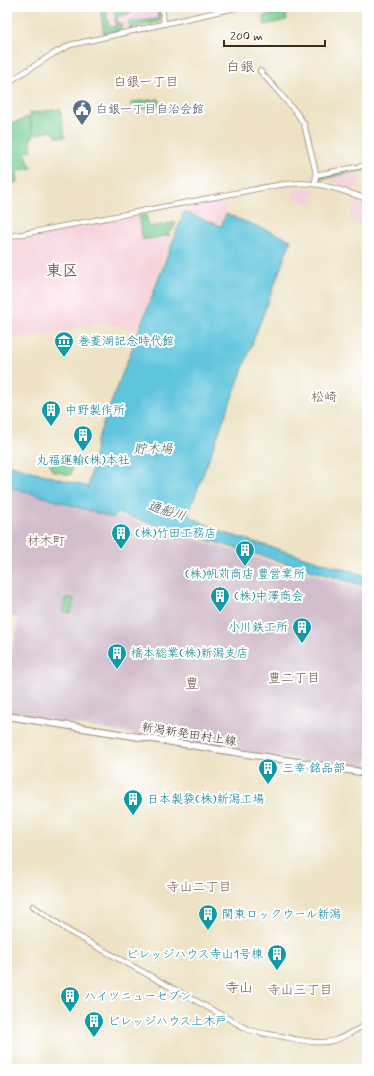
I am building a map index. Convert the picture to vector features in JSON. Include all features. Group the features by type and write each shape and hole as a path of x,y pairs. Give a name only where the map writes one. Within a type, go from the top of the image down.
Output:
{"main road":[{"name":"新潟新発田村上線","path":"7,716 367,773"}],"street":[{"path":"162,7 164,23"},
{"path":"7,83 70,44 239,7"},
{"path":"260,71 296,112 304,124 316,175 314,184"},
{"path":"316,175 367,165"},
{"path":"7,236 293,183 334,187 367,199"},
{"path":"33,906 70,932 249,1030 302,1040 327,1042 336,1040 367,1025"},
{"path":"358,1069 367,1065"}],"shaded area":[{"path":"100,7 159,7 161,19 159,22 104,34"},
{"path":"350,173 362,177 357,190 322,179"},
{"path":"296,188 316,190 311,204 292,198"},
{"path":"356,201 367,205 367,225 350,219"},
{"path":"218,202 227,205 219,225 183,211 184,208"},
{"path":"139,216 143,240 171,236 138,327 133,329 105,323 7,341 7,242"},
{"path":"7,486 114,518 118,516 367,591 367,771 137,735 7,712 7,672 19,618 7,615"}],"green space":[{"path":"100,7 106,7 109,27 116,26 114,10 129,8 130,14 117,16 118,24 121,23 122,25 120,30 104,34"},
{"path":"157,7 159,7 161,19 159,22 131,28 128,22 158,19"},
{"path":"285,11 287,20 265,25 263,16"},
{"path":"159,99 160,106 136,109 130,104 132,102"},
{"path":"60,109 65,137 57,137 52,131 33,135 33,138 30,138 32,150 25,152 32,168 17,171 18,182 13,183 12,171 7,171 7,121 9,125 29,117 33,134 30,113"},
{"path":"367,166 367,170 319,178 320,175"},
{"path":"146,215 149,227 176,222 172,231 168,231 168,235 170,235 143,240 139,216"},
{"path":"74,460 71,474 69,475 53,471 51,469 50,464"},
{"path":"65,599 74,599 71,613 63,612"}],"water":[{"name":"貯木場","path":"184,212 221,226 226,214 291,240 188,515 218,531 367,576 367,587 116,513 114,518 7,486 7,464 88,487 97,440"}],"place":[{"name":"白銀一丁目自治会館","path":"82,126"},
{"name":"巻菱湖記念時代館","path":"64,358"},
{"name":"中野製作所","path":"51,427"},
{"name":"丸福運輸(株)本社","path":"83,452"},
{"name":"(株)竹田工務店","path":"121,550"},
{"name":"(株)帆苅商店 豊営業所","path":"245,567"},
{"name":"(株)中澤商会","path":"220,613"},
{"name":"小川鉄工所","path":"302,644"},
{"name":"橋本総業(株)新潟支店","path":"117,670"},
{"name":"三幸 銘品部","path":"268,785"},
{"name":"日本製袋(株)新潟工場","path":"133,816"},
{"name":"関東ロックウール新潟","path":"208,931"},
{"name":"ビレッジハウス寺山1号棟","path":"277,971"},
{"name":"ハイツニューセブン","path":"70,1013"},
{"name":"ビレッジハウス上木戸","path":"94,1038"}],"district":[{"name":"白銀","path":"240,66"},
{"name":"白銀一丁目","path":"146,81"},
{"name":"東区","path":"62,270"},
{"name":"松崎","path":"324,396"},
{"name":"材木町","path":"46,540"},
{"name":"豊二丁目","path":"294,677"},
{"name":"豊","path":"192,683"},
{"name":"寺山二丁目","path":"199,886"},
{"name":"寺山","path":"239,987"},
{"name":"寺山三丁目","path":"300,989"}],"water label":[{"name":"通船川","path":"167,510"}]}
